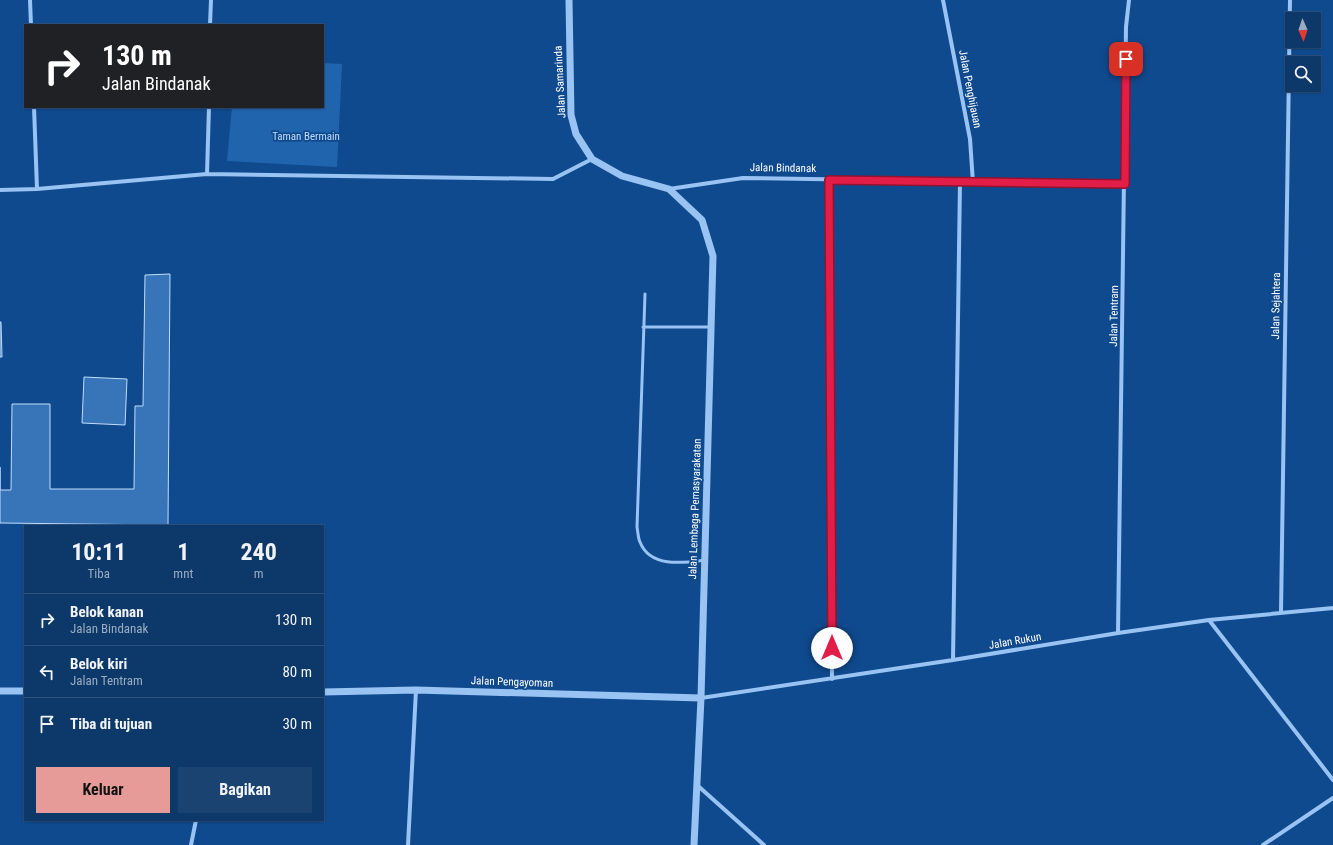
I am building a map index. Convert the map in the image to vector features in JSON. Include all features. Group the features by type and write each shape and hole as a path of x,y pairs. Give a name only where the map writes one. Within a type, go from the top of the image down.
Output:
{"street":[{"path":"30,0 31,24"},
{"path":"210,24 211,0"},
{"name":"Jalan Samarinda","path":"569,0 571,114 576,134 592,159"},
{"name":"Jalan Penghijauan","path":"943,0 970,139 973,183"},
{"name":"Jalan Tentram","path":"1118,632 1126,27 1129,0"},
{"name":"Jalan Sejahtera","path":"1281,612 1290,0"},
{"path":"34,108 37,189"},
{"path":"207,174 209,108"},
{"path":"0,190 37,189 207,174 553,179 592,159"},
{"name":"Jalan Bindanak","path":"592,159 622,176 670,189 743,178 973,183 1125,184"},
{"path":"829,180 832,679"},
{"path":"953,660 960,182"},
{"name":"Jalan Lembaga Pemasyarakatan","path":"670,189 702,220 713,256 701,698 694,845"},
{"name":"Jalan Rukun","path":"701,698 953,660 1118,632 1209,620 1333,608"},
{"path":"1209,620 1333,780"},
{"path":"408,845 416,690"},
{"name":"Jalan Pengayoman","path":"324,692 416,690 701,698"},
{"path":"0,691 24,691"},
{"path":"698,785 764,845"},
{"path":"1263,845 1333,798"},
{"path":"191,845 196,821"}],"lane":[{"path":"645,294 637,527 640,543 646,552 654,558 660,560 686,562 705,560"},
{"path":"643,328 711,327"}],"green space":[{"name":"Taman Bermain","path":"324,63 342,64 337,167 227,161 232,108 324,108"}],"building":[{"path":"170,274 168,525 0,523 0,490 11,490 12,404 50,404 50,489 134,489 135,406 143,406 145,275"},
{"path":"1,322 2,357 0,357"},
{"path":"84,377 127,379 125,425 82,423"}],"route":[{"path":"832,648 829,180 1125,184 1126,59"}]}
